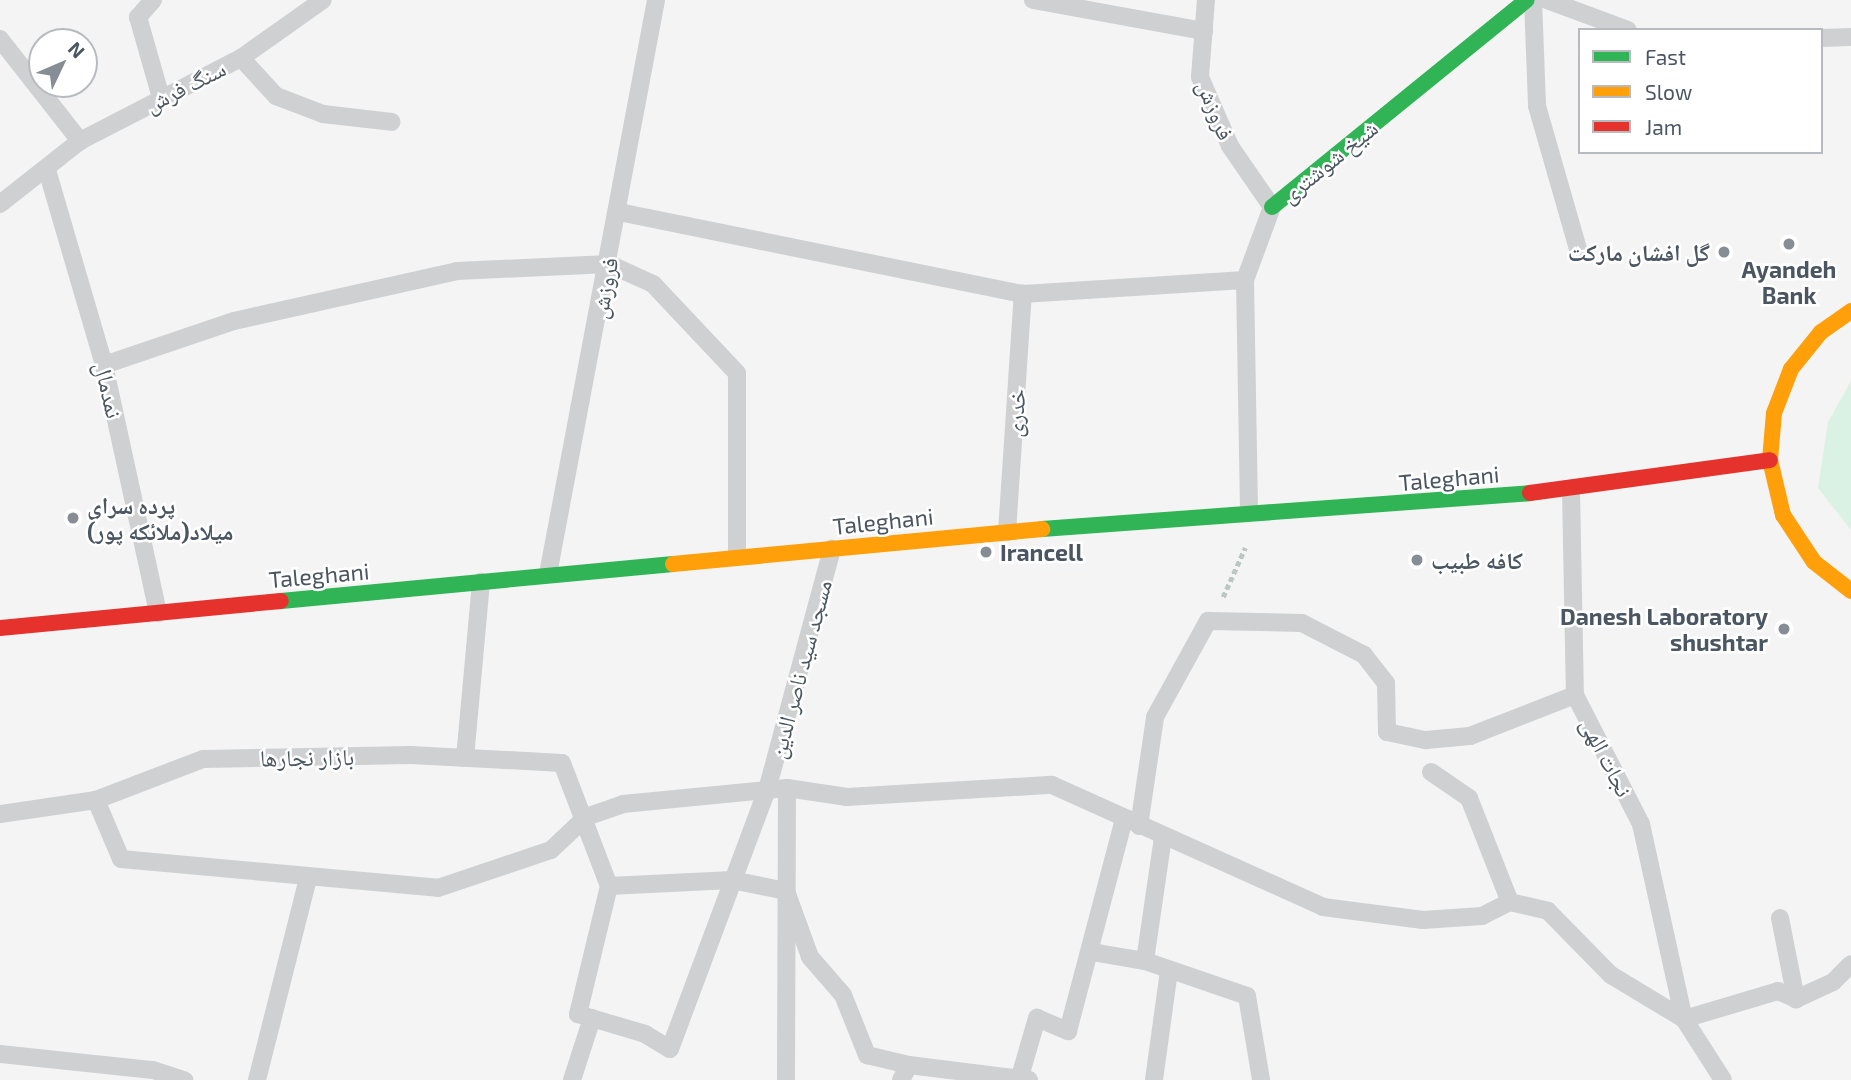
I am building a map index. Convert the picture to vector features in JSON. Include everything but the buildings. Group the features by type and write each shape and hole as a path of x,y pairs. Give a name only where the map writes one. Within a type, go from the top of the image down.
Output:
{"main road":[{"name":"شیخ شوشتری","path":"1272,207 1527,0"},
{"path":"1851,311 1821,332 1791,369 1774,413 1770,460 1783,514 1814,562 1851,591"},
{"name":"Taleghani","path":"0,628 1007,532 1249,511 1571,491 1770,460"}],"lane":[{"path":"153,0 138,17 161,98"},
{"name":"سنگ فرش","path":"0,204 47,170 80,141 241,58 323,0"},
{"name":"فروزش","path":"548,574 619,212 656,0"},
{"path":"1033,0 1204,31"},
{"name":"فروزش","path":"1206,0 1200,77 1230,146 1272,207"},
{"path":"1534,0 1537,106 1578,249"},
{"path":"1547,0 1623,28"},
{"path":"1823,38 1851,37"},
{"path":"0,39 80,141"},
{"path":"241,58 276,96 323,114 392,121"},
{"name":"نمدمال","path":"47,170 104,365 158,613"},
{"name":"شیخ شوشتری","path":"1249,511 1245,280 1272,207"},
{"path":"619,212 1023,294 1245,280"},
{"path":"104,365 234,321 457,271 609,264 653,284 737,373 737,557"},
{"name":"خدری","path":"1007,532 1023,294"},
{"name":"نجات الهی","path":"1571,491 1575,695 1641,824 1684,1019"},
{"name":"مسجد سید ناصر الدین","path":"592,1018 670,1049 767,790 832,549"},
{"path":"465,758 481,582"},
{"path":"786,891 810,957 843,995 867,1055 905,1072 1023,1079 1037,1018 1068,1031 1093,952 1098,902 1132,823 1154,718 1208,621 1302,623 1364,655 1387,683 1387,732 1426,740 1470,736 1575,695"},
{"name":"بازار نجارها","path":"0,814 96,800 203,759 465,758 562,763 586,817"},
{"path":"1431,772 1469,798 1510,902"},
{"path":"96,800 121,859 438,888 551,850 586,817 623,804 787,788 847,797 1052,785 1323,907 1423,920 1482,916 1510,902 1548,911 1611,975 1684,1019 1723,1080"},
{"path":"786,1080 787,788"},
{"path":"572,1080 592,1018 578,1014 609,886 586,817"},
{"path":"1145,961 1163,837"},
{"path":"257,1080 308,878"},
{"path":"609,886 733,880 786,891"},
{"path":"1780,918 1796,999"},
{"path":"1093,952 1145,961 1247,996 1261,1080"},
{"path":"1684,1019 1778,991 1796,999 1833,982 1851,964"},
{"path":"1154,1080 1169,970"},
{"path":"0,1054 115,1073 184,1080"}],"path":[{"path":"1208,621 1242,565 1249,511"}],"green space":[{"path":"1851,381 1851,530 1818,488 1828,422"}],"traffic: fast":[{"path":"1272,207 1527,0"},
{"path":"1042,529 1530,493"},
{"path":"281,601 673,564"}],"traffic: slow":[{"path":"1851,311 1821,332 1791,369 1774,413 1770,460 1783,515 1814,562 1851,591"},
{"path":"673,564 1042,529"}],"traffic: jam":[{"path":"1530,493 1770,460"},
{"path":"0,628 281,601"}],"place":[{"name":"Ayandeh Bank","path":"1789,244"},
{"name":"گل افشان مارکت","path":"1724,252"},
{"name":"پرده سرای میلاد(ملائکه پور)","path":"73,518"},
{"name":"Irancell","path":"986,552"},
{"name":"کافه طبیب","path":"1417,560"},
{"name":"Danesh Laboratory shushtar","path":"1784,629"}]}
